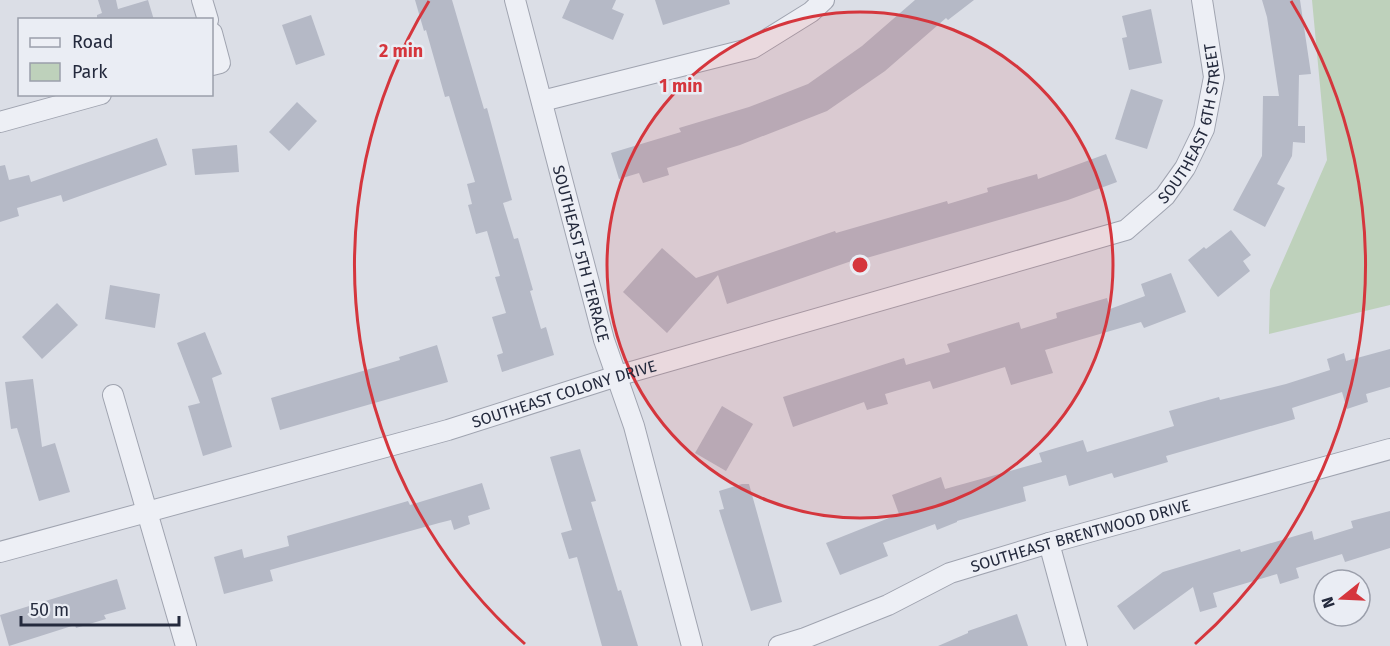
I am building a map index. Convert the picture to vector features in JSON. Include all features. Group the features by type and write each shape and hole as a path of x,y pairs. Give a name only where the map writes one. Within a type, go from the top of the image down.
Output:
{"street":[{"path":"202,0 207,18"},
{"name":"SOUTHEAST 5TH TERRACE","path":"515,0 604,340 634,426 692,646"},
{"path":"542,101 753,48 811,12 824,0"},
{"name":"SOUTHEAST 6TH STREET","path":"1126,230 1165,196 1185,168 1204,129 1214,77 1202,0"},
{"path":"213,41 216,64"},
{"path":"0,122 94,96"},
{"name":"SOUTHEAST COLONY DRIVE","path":"0,552 448,430 617,376 1126,230"},
{"path":"113,395 186,646"},
{"name":"SOUTHEAST BRENTWOOD DRIVE","path":"779,646 888,605 950,573 1049,543 1390,449"},
{"path":"1049,543 1077,646"}],"green space":[{"path":"1312,0 1390,0 1390,305 1269,334 1270,290 1327,160"}],"building":[{"path":"98,0 116,0 118,9 148,0 153,18 97,18 97,15 102,13"},
{"path":"415,0 452,0 484,109 487,108 512,200 503,203 514,239 518,238 533,290 530,291 541,329 546,327 554,355 502,372 497,355 503,353 492,317 506,313 495,277 500,276 487,231 476,234 468,205 472,204 467,184 475,182 449,96 445,97"},
{"path":"570,0 616,0 612,9 624,14 613,40 562,18"},
{"path":"655,0 729,0 730,4 663,25"},
{"path":"915,0 974,0 948,20 946,18 885,71 827,111 740,145 667,168 669,175 643,183 639,173 619,179 611,153 681,132 679,128 749,107 808,84 862,46"},
{"path":"1262,0 1300,0 1311,74 1299,75 1298,126 1305,126 1305,143 1293,142 1292,156 1277,184 1285,188 1265,227 1233,210 1262,156 1263,96 1279,96 1267,17"},
{"path":"1151,9 1162,63 1129,70 1122,38 1127,37 1122,16"},
{"path":"311,15 325,55 296,65 282,25"},
{"path":"1131,89 1163,100 1147,149 1115,139"},
{"path":"297,102 317,121 289,151 269,132"},
{"path":"157,138 167,165 63,202 61,195 17,208 19,216 0,222 0,166 5,165 9,180 29,175 31,182"},
{"path":"237,145 239,172 195,175 192,149"},
{"path":"1106,154 1117,182 1068,200 863,259 863,257 727,304 718,275 667,333 623,292 662,248 696,278 835,231 836,233 947,201 948,204 988,192 987,188 1037,174 1038,179"},
{"path":"1231,230 1251,255 1243,261 1250,271 1218,297 1188,260"},
{"path":"1171,273 1186,312 1144,328 1141,322 1045,350 1053,373 1011,385 1005,367 933,389 930,381 885,394 888,404 867,410 864,402 793,427 783,397 904,358 906,365 950,352 947,344 1019,322 1021,329 1057,318 1056,313 1107,298 1110,309 1145,296 1141,284"},
{"path":"110,285 160,294 155,328 105,319"},
{"path":"57,303 78,325 42,359 22,337"},
{"path":"205,332 222,374 212,378 232,447 203,456 188,406 200,403 177,343"},
{"path":"437,345 448,382 280,430 271,398 400,360 399,357"},
{"path":"1390,349 1390,387 1366,394 1368,402 1347,409 1342,392 1292,408 1295,419 1166,456 1168,462 1114,478 1112,473 1069,486 1066,475 1023,487 1026,501 957,521 937,530 935,524 883,543 888,556 840,575 826,543 899,514 892,495 941,477 945,489 1042,462 1039,453 1083,440 1087,452 1174,426 1169,411 1219,397 1220,400 1286,384 1330,370 1327,359 1344,353 1346,361"},
{"path":"33,379 42,447 55,443 70,492 39,501 17,428 11,429 5,382"},
{"path":"722,406 753,424 726,471 695,453"},
{"path":"580,449 596,501 591,502 618,591 621,590 638,646 602,646 577,557 569,559 561,533 572,530 550,457"},
{"path":"482,483 490,509 468,516 470,524 454,530 451,520 270,570 273,581 224,594 214,557 242,549 244,558 289,546 287,536 408,501 410,505"},
{"path":"749,484 782,602 751,611 719,510 724,509 719,491"},
{"path":"1390,511 1390,548 1345,562 1342,554 1296,568 1299,578 1280,584 1277,574 1213,593 1217,607 1200,612 1193,587 1134,630 1117,606 1163,572 1312,531 1314,540 1353,528 1351,521"},
{"path":"117,579 126,609 104,615 106,619 76,628 75,625 9,646 0,615"},
{"path":"1017,614 1028,646 938,646 968,631"}]}
